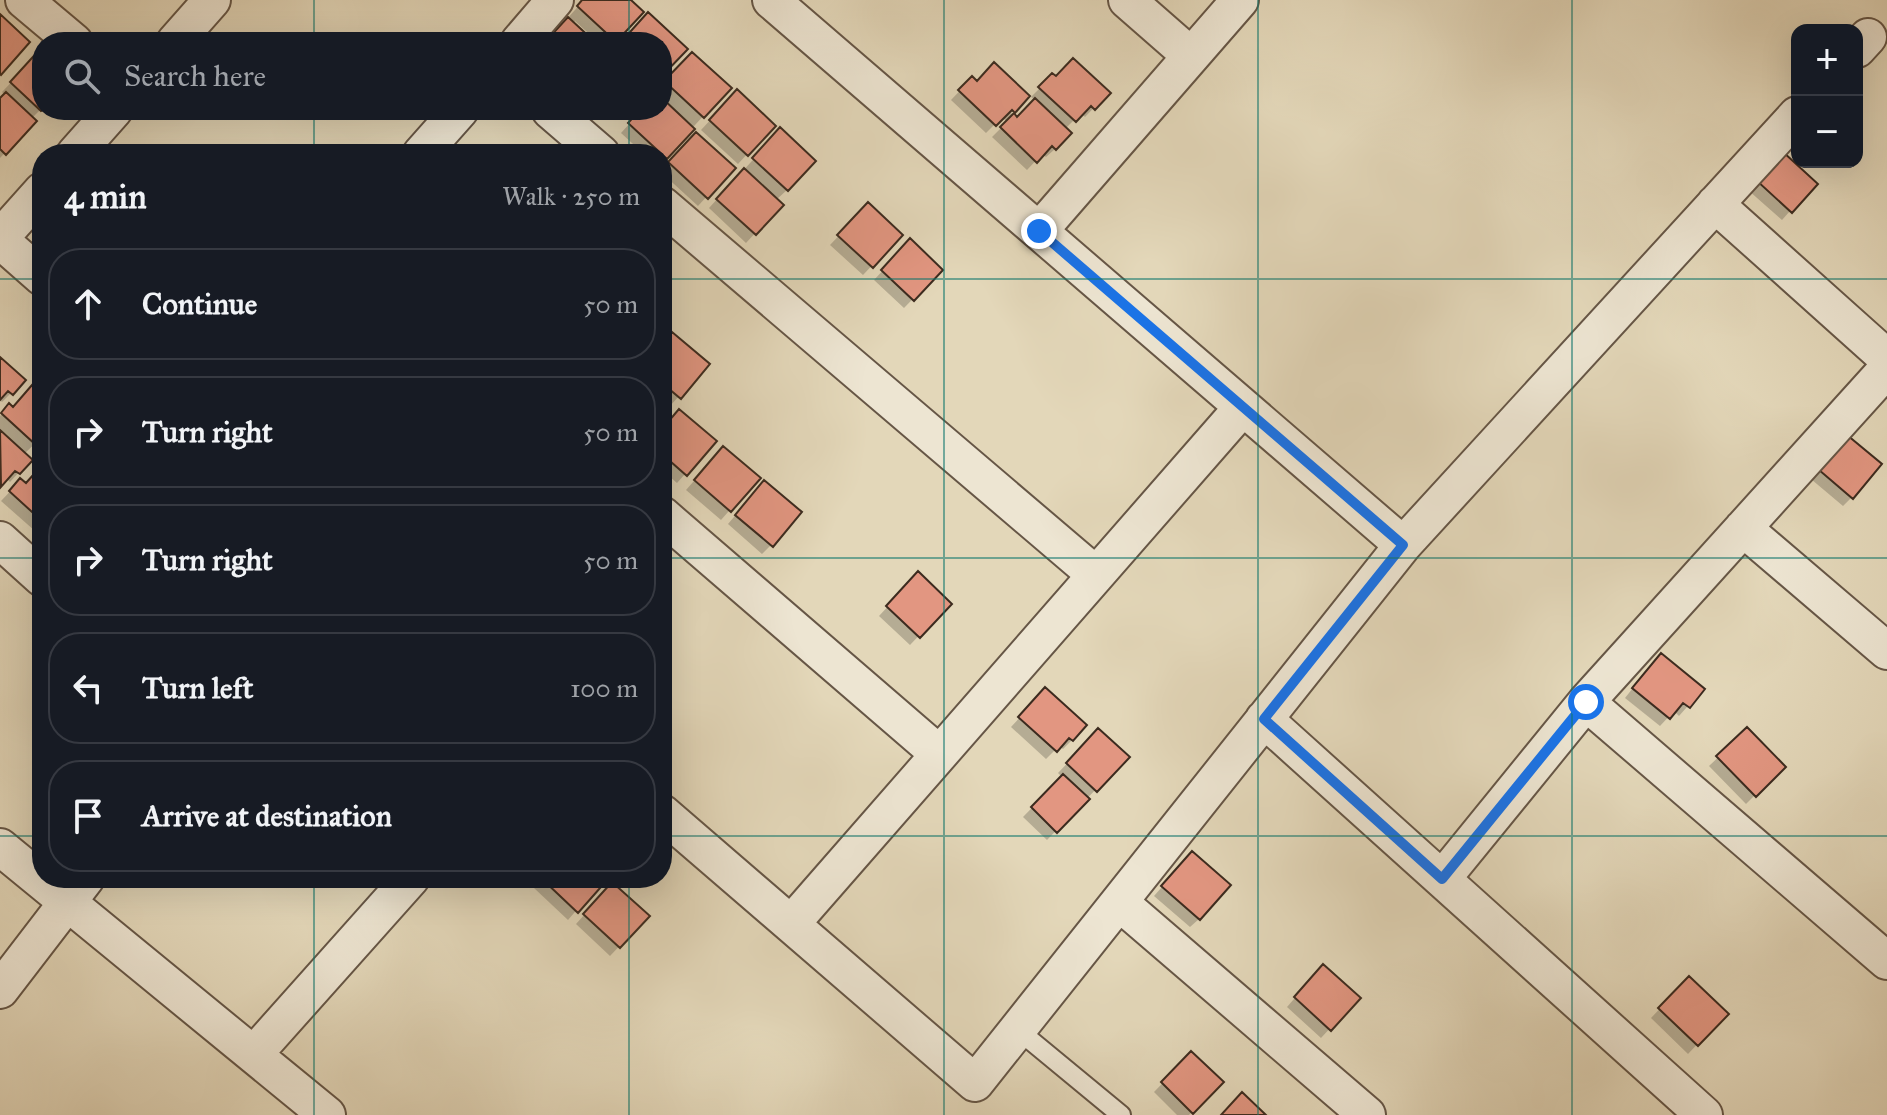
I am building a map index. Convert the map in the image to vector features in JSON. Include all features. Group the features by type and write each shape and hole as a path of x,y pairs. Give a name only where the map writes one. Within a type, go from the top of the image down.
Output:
{"street":[{"path":"24,0 62,32"},
{"path":"184,32 212,0"},
{"path":"528,32 555,0"},
{"path":"771,0 1403,545"},
{"path":"1127,0 1191,56"},
{"path":"1039,231 1240,0"},
{"path":"84,144 105,120"},
{"path":"430,144 451,120"},
{"path":"562,120 589,144"},
{"path":"672,822 975,1083 1403,545 1791,122"},
{"path":"32,202 0,239 32,268"},
{"path":"1715,204 1887,358"},
{"path":"672,214 1096,575"},
{"path":"1442,879 1586,702 1887,369"},
{"path":"791,924 1243,407"},
{"path":"672,524 939,754"},
{"path":"1743,528 1887,651"},
{"path":"0,540 32,569"},
{"path":"1586,702 1887,961"},
{"path":"1264,719 1704,1115"},
{"path":"0,847 32,865"},
{"path":"254,1054 402,888"},
{"path":"0,990 76,890 254,1054 327,1115"},
{"path":"1119,902 1367,1115"}],"lane":[{"path":"1018,1030 1121,1115"}],"building":[{"path":"582,0 631,0 644,12 625,32 605,32 577,6"},
{"path":"648,12 670,32 630,32"},
{"path":"0,14 30,42 1,75 0,74"},
{"path":"568,17 584,32 554,32"},
{"path":"672,34 688,49 672,66"},
{"path":"692,52 732,88 704,118 672,88 672,73"},
{"path":"32,58 32,103 10,82"},
{"path":"1073,58 1111,93 1095,110 1091,106 1076,122 1038,87 1052,73 1056,76"},
{"path":"994,62 1030,96 1015,113 1012,110 996,126 958,90 972,76 977,81"},
{"path":"737,89 776,126 748,156 709,120"},
{"path":"6,92 32,116 32,120 37,121 6,155 0,149 0,98"},
{"path":"1035,98 1072,133 1056,150 1052,146 1037,163 1000,127 1014,113 1017,117"},
{"path":"672,107 695,129 672,154 672,144 651,144 628,123 631,120 672,120"},
{"path":"780,127 816,161 788,191 752,158"},
{"path":"696,132 736,168 708,199 672,166 672,158"},
{"path":"1782,151 1791,159 1791,168 1801,168 1818,184 1792,213 1756,180"},
{"path":"744,168 784,205 756,235 716,199"},
{"path":"868,202 903,235 873,268 837,235"},
{"path":"910,238 943,270 914,301 881,270"},
{"path":"672,332 710,364 681,399 672,391"},
{"path":"0,357 26,380 13,395 8,391 0,400"},
{"path":"32,385 32,441 1,413 9,403 13,407"},
{"path":"679,409 717,441 687,476 672,463 672,417"},
{"path":"0,430 32,459 20,474 15,471 1,487"},
{"path":"1841,430 1882,464 1853,499 1812,464"},
{"path":"723,446 761,478 731,512 694,480"},
{"path":"32,476 32,512 9,491 20,478 26,483"},
{"path":"764,480 802,512 773,547 735,515"},
{"path":"918,571 952,604 920,638 886,606"},
{"path":"1661,653 1705,689 1690,708 1683,703 1670,719 1632,688"},
{"path":"1045,687 1087,725 1073,741 1069,738 1057,752 1018,717"},
{"path":"1747,727 1786,767 1756,797 1716,756"},
{"path":"1098,728 1130,757 1097,792 1066,763"},
{"path":"1063,774 1090,799 1057,833 1031,807"},
{"path":"1192,851 1231,885 1200,920 1161,886"},
{"path":"552,888 600,888 578,913"},
{"path":"607,888 619,888 650,916 620,948 583,914"},
{"path":"1323,964 1361,998 1331,1031 1294,997"},
{"path":"1689,976 1729,1014 1698,1046 1658,1008"},
{"path":"1191,1051 1224,1082 1193,1114 1161,1082"},
{"path":"1242,1092 1266,1115 1221,1115"}],"route":[{"path":"1039,231 1403,545 1264,719 1442,879 1586,702"}]}
